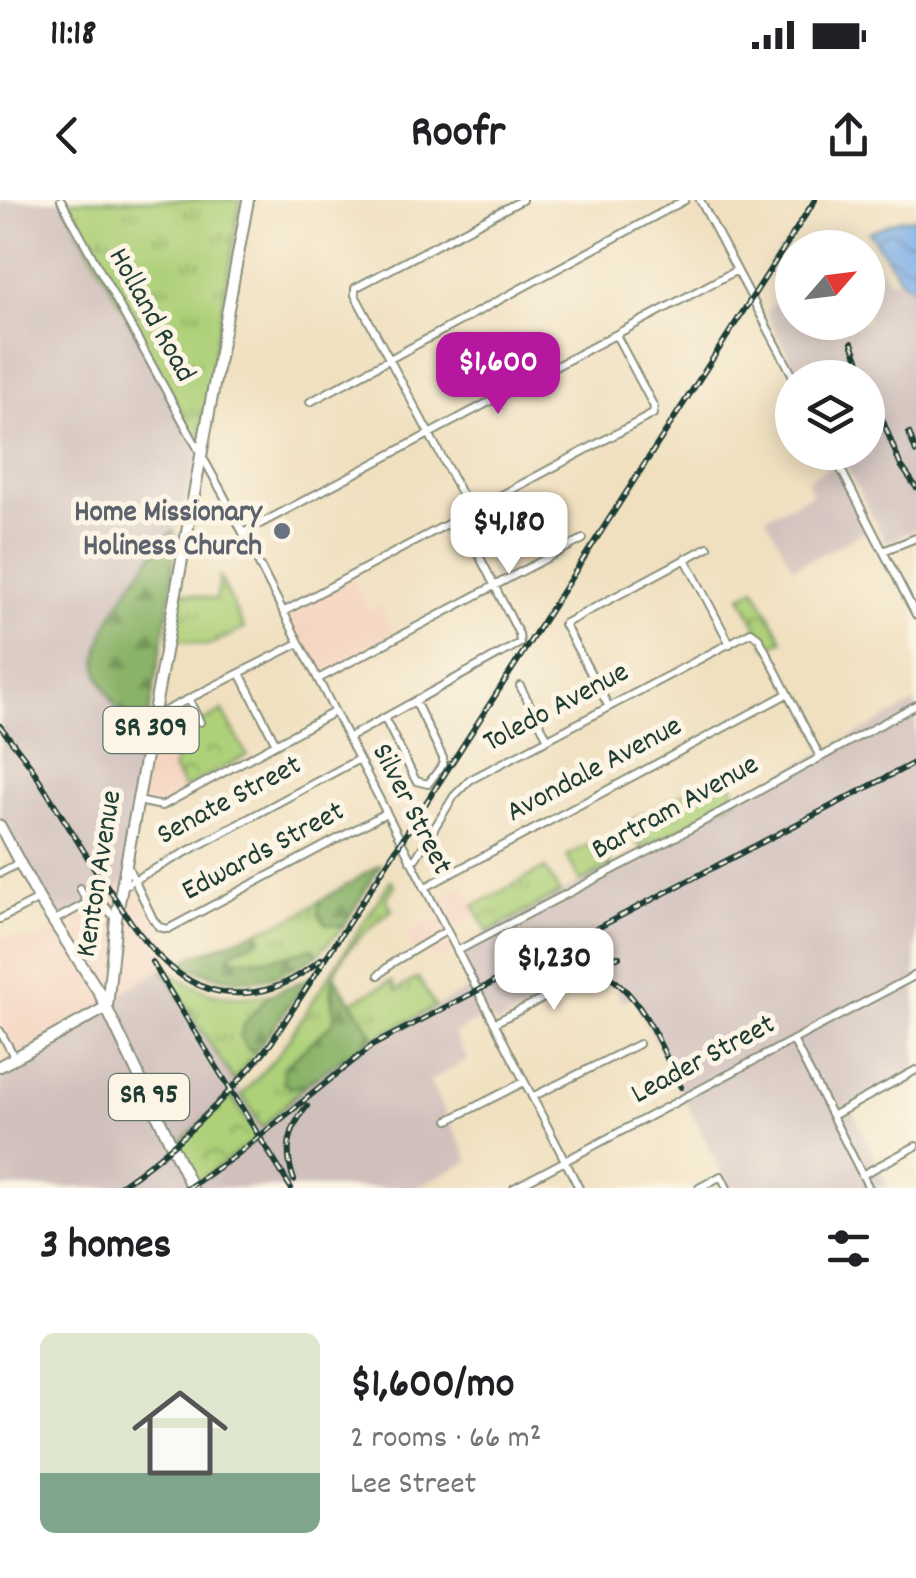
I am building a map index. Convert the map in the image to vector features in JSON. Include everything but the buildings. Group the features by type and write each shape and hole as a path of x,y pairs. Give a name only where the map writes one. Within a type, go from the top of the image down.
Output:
{"main road":[{"name":"SR 309","path":"200,453 248,200"},
{"name":"Kenton Avenue","path":"107,1008 116,919 200,453"},
{"name":"SR 95","path":"0,826 38,899 107,1008 192,1188"},
{"path":"0,1066 107,1008"}],"street":[{"name":"Holland Road","path":"60,200 200,453"},
{"path":"472,512 355,295 355,288 522,200"},
{"path":"310,402 686,200"},
{"path":"700,200 784,360"},
{"path":"243,534 737,270"},
{"path":"284,612 653,414 654,407 616,335"},
{"name":"Silver Street","path":"200,453 579,1188"},
{"path":"841,470 916,615"},
{"path":"348,738 520,643 520,634 460,518"},
{"path":"883,551 916,538"},
{"path":"318,679 583,540"},
{"path":"609,707 564,624 708,547"},
{"path":"685,558 730,644"},
{"name":"Toledo Avenue","path":"410,861 416,858 460,787 730,644 755,633 787,694"},
{"path":"154,717 299,643"},
{"path":"240,675 276,744"},
{"path":"520,686 548,739"},
{"path":"787,694 820,756"},
{"name":"Avondale Avenue","path":"424,888 787,694"},
{"path":"189,700 200,722"},
{"path":"385,719 416,782 428,784 443,758 416,702"},
{"name":"Bartram Avenue","path":"457,951 916,705"},
{"path":"138,800 162,806 334,712"},
{"name":"Senate Street","path":"122,887 359,758"},
{"name":"Edwards Street","path":"136,878 138,892 153,920 164,930 386,813"},
{"path":"0,873 19,863"},
{"path":"127,865 136,878"},
{"path":"80,888 87,903"},
{"path":"53,922 98,898 116,919"},
{"path":"0,919 38,899"},
{"path":"379,975 446,930"},
{"path":"494,1023 598,971"},
{"name":"Leader Street","path":"514,1188 916,976"},
{"path":"0,1030 15,1058"},
{"path":"793,1040 869,1188"},
{"path":"532,1097 639,1044"},
{"path":"832,1116 916,1070"},
{"path":"449,1120 524,1082"},
{"path":"862,1175 916,1146"},
{"path":"699,1188 721,1176 727,1188"}],"shaded area":[{"path":"0,200 63,200 200,449 175,533 171,532 100,679 130,732 134,761 144,764 127,857 131,880 54,923 0,826"},
{"path":"885,276 916,289 916,530 886,542 848,470 885,470 885,360 791,360 780,340 885,340"},
{"path":"775,301 775,330 766,313"},
{"path":"824,470 838,470 869,530 793,568 766,517 812,494 807,480"},
{"path":"352,578 369,610 379,605 395,635 323,673 318,672 288,616"},
{"path":"916,702 916,1070 850,1106 889,1188 730,1188 633,997 622,1002 609,976 601,971 496,1025 489,1014 454,1034 468,1060 429,1081 470,1161 415,1188 0,1188 0,1067 162,968 263,1128 306,1084 370,1040 475,986 459,952 488,932"},
{"path":"148,719 186,728 173,768 187,794 163,807 137,801"},
{"path":"131,880 178,959 15,1058 0,1028 0,936 35,940 57,928 54,923"},
{"path":"463,886 478,913 448,929 457,948 435,960 425,943 413,950 405,935 439,917 432,902"}],"green space":[{"path":"63,200 241,200 201,433 194,438"},
{"path":"171,532 175,533 172,590 140,763 134,761 129,730 99,675 98,658 102,639 121,599"},
{"path":"220,577 244,629 207,646 169,638 177,591 216,600"},
{"path":"755,588 783,640 768,648 741,596"},
{"path":"223,711 247,755 184,789 173,768 185,731"},
{"path":"725,772 738,797 642,849 628,822"},
{"path":"597,840 611,866 581,882 567,856"},
{"path":"381,864 344,926 326,924 318,912 320,901"},
{"path":"545,868 560,893 488,932 474,906"},
{"path":"391,880 395,886 386,898 392,910 353,945 333,978 334,1022 284,1067 290,1088 306,1084 262,1128 242,1095 280,1052"},
{"path":"320,901 318,912 326,924 344,926 317,955 313,948 260,960 227,957 261,938 258,931 295,917"},
{"path":"258,931 261,938 228,957 260,960 314,948 317,955 283,973 254,980 224,978 187,967 186,959"},
{"path":"162,968 213,994 269,995 243,1027 250,1051 259,1047 234,1081"},
{"path":"334,976 373,1034 370,1040 306,1084 290,1088 283,1081 284,1067 334,1022"},
{"path":"309,978 259,1047 250,1051 240,1038 243,1026 269,995"},
{"path":"418,978 435,1007 370,1040 373,1034 352,1002 392,981 396,990"},
{"path":"231,1095 257,1138 196,1183 178,1145"}],"water":[{"path":"916,218 916,289 902,281 885,256 885,230 874,230 901,219"}],"railway":[{"path":"117,1188 199,1122 271,1043 815,200"},
{"path":"852,343 858,360"},
{"path":"885,426 900,464 916,487"},
{"path":"909,433 916,452"},
{"path":"0,726 30,765 100,877"},
{"path":"188,1188 235,1156 373,1045 916,762"},
{"path":"93,865 154,951 194,983 218,991 267,990 286,983 321,959"},
{"path":"579,959 619,957"},
{"path":"152,962 291,1188"},
{"path":"558,964 583,966 622,987 649,1023 681,1087"},
{"path":"294,1180 290,1141 307,1106"}],"place":[{"name":"Home Missionary Holiness Church","path":"282,531"}]}
